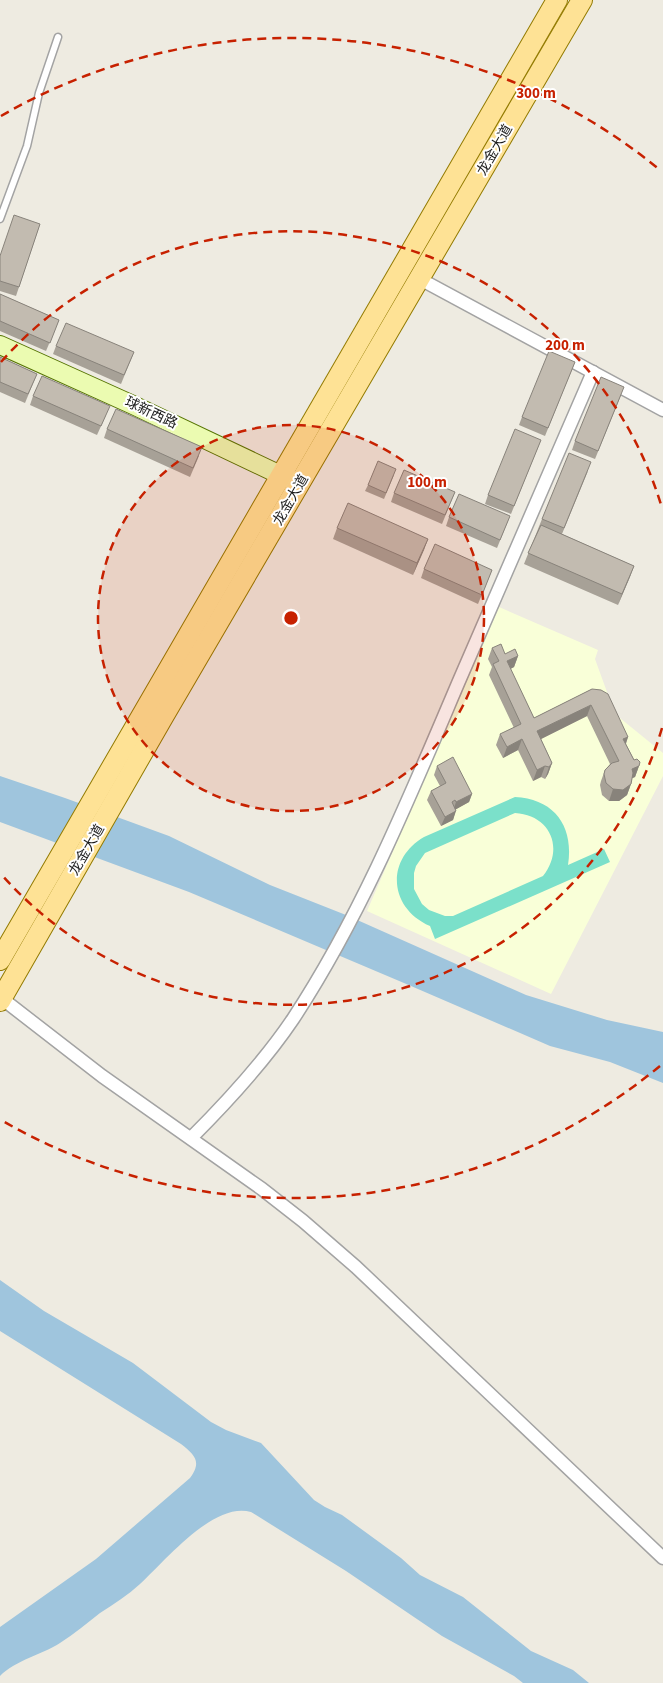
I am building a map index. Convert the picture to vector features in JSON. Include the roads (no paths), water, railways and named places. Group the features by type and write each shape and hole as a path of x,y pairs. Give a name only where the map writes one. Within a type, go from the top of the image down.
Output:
{"main road":[{"name":"龙金大道","path":"0,960 558,0"},
{"name":"龙金大道","path":"0,999 582,0"}],"street":[{"path":"420,279 663,410"},
{"name":"球新西路","path":"0,345 300,484"},
{"path":"191,1138 241,1085 272,1048 297,1012 355,912 416,781 593,372"},
{"path":"0,999 102,1076 262,1189 336,1249 663,1558"}],"lane":[{"path":"0,219 27,146 39,93 58,37"}]}
